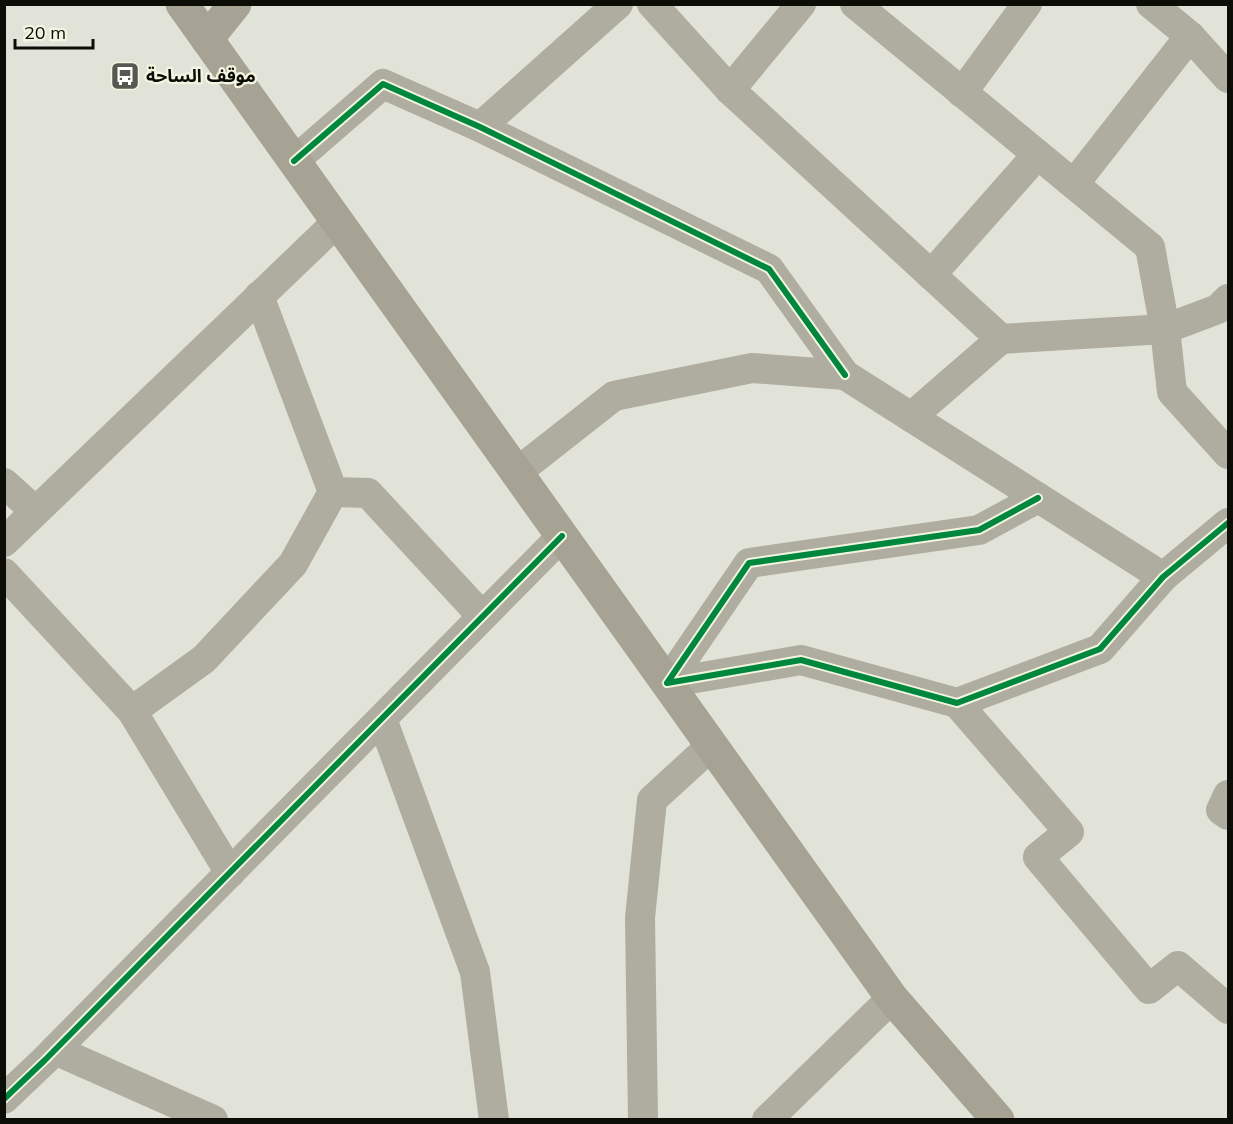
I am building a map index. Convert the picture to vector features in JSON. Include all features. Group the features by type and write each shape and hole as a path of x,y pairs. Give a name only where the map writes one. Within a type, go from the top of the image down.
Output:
{"main road":[{"path":"182,4 892,998 999,1119"},
{"path":"207,39 235,4"}],"street":[{"path":"480,127 618,4"},
{"path":"652,4 730,90 1001,339"},
{"path":"730,90 801,4"},
{"path":"855,4 1150,247 1165,329 1172,392 1228,454"},
{"path":"962,93 1027,4"},
{"path":"1151,4 1190,36 1228,78"},
{"path":"1074,184 1190,36"},
{"path":"294,161 383,84 480,127 769,269 845,375 1163,577"},
{"path":"931,275 1037,155"},
{"path":"4,542 337,222"},
{"path":"132,711 204,659 293,564 333,492 259,296"},
{"path":"911,417 1001,339 1165,329 1218,309 1228,299"},
{"path":"516,473 614,396 752,368 845,375"},
{"path":"4,483 35,511"},
{"path":"333,492 368,493 482,616"},
{"path":"667,683 748,563 979,530 1038,498"},
{"path":"4,1099 562,536"},
{"path":"957,703 1100,649 1163,577 1223,540"},
{"path":"4,573 132,711 230,873"},
{"path":"667,683 801,660 957,703 1069,832 1038,857 1149,989 1178,966 1228,1009"},
{"path":"382,719 475,972 495,1119"},
{"path":"643,1119 640,918 652,800 711,746"},
{"path":"1228,795 1221,810 1228,815"},
{"path":"767,1119 892,998"},
{"path":"55,1050 213,1119"}],"cycle path":[{"path":"294,161 383,84 480,127 769,269 845,375"},
{"path":"1038,498 979,530 749,563 667,683 801,660 957,703 1100,649 1163,577 1228,523"},
{"path":"4,1099 562,536"}],"place":[{"name":"موقف الساحة","path":"125,76"}]}
